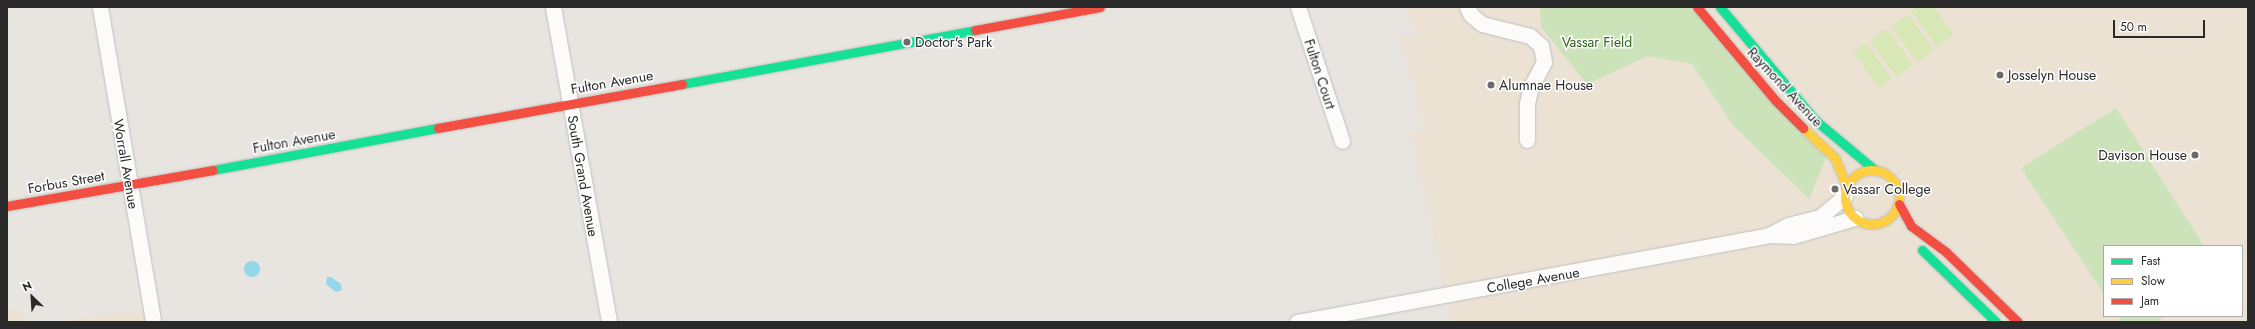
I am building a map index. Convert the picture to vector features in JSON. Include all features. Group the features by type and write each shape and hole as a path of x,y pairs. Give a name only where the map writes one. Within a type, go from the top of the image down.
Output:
{"street":[{"name":"Worrall Avenue","path":"100,7 153,322"},
{"name":"South Grand Avenue","path":"554,7 609,322"},
{"name":"Fulton Avenue","path":"130,185 1100,7"},
{"name":"Fulton Court","path":"1298,7 1342,141"},
{"path":"1467,7 1471,15 1482,24 1530,36 1541,46 1544,62 1531,86 1527,104 1527,140"},
{"name":"Raymond Avenue","path":"1697,7 1775,100 1835,158 1846,192"},
{"name":"Raymond Avenue","path":"1720,7 1815,120 1845,147 1875,170"},
{"path":"1899,204 1895,212 1888,219 1880,223 1867,224 1855,218 1846,204 1846,192 1858,174 1866,170 1883,172 1895,182 1898,188 1899,204 1911,226 1946,252 2018,322"},
{"name":"Forbus Street","path":"7,206 130,185"},
{"name":"College Avenue","path":"1769,236 1788,225 1820,217 1846,192"},
{"name":"College Avenue","path":"1297,322 1769,236 1793,236 1855,218"},
{"path":"1880,223 1890,229"},
{"path":"1916,245 1943,269 1996,322"}],"shaded area":[{"name":"Vassar College","path":"1407,7 2248,7 2248,322 1452,322 1410,132 1426,132 1400,36 1416,35"},
{"path":"150,307 153,322 61,322 133,311"},
{"path":"18,309 22,322 7,322 7,311"}],"green space":[{"name":"Vassar Field","path":"1540,7 1700,7 1826,157 1809,199 1733,125 1692,64 1648,56 1587,84 1541,27"},
{"path":"1916,7 1934,7 1954,35 1937,47 1911,11"},
{"path":"1908,14 1934,50 1917,62 1891,26"},
{"path":"1887,29 1913,65 1896,77 1870,41"},
{"path":"1866,43 1892,79 1879,88 1853,52"},
{"path":"2116,108 2203,245 2103,245 2103,292 2021,168"},
{"path":"2119,317 2164,317 2156,322 2122,322"}],"water":[{"path":"249,261 255,261 260,266 258,275 255,277 249,277 244,272 244,266"},
{"path":"327,277 331,277 341,284 342,290 336,292 326,284"}],"traffic: fast":[{"path":"1720,7 1815,120 1875,170"},
{"path":"682,84 975,30"},
{"path":"213,170 438,128"},
{"path":"1922,250 1996,322"}],"traffic: slow":[{"path":"1803,128 1835,158 1847,188"},
{"path":"1872,170 1882,172 1891,178 1897,187 1899,197 1897,207 1891,216 1882,222 1872,224 1862,222 1853,216 1847,207 1845,197 1847,187 1853,178 1862,172 1872,170"}],"traffic: jam":[{"path":"975,30 1100,7"},
{"path":"1697,7 1775,100 1803,128"},
{"path":"438,128 682,84"},
{"path":"7,206 213,170"},
{"path":"1899,204 1911,226 1946,252 2018,322"}],"place":[{"name":"Doctor's Park","path":"907,42"},
{"name":"Josselyn House","path":"2000,75"},
{"name":"Alumnae House","path":"1491,85"},
{"name":"Davison House","path":"2195,155"},
{"name":"Vassar College","path":"1835,189"}]}
